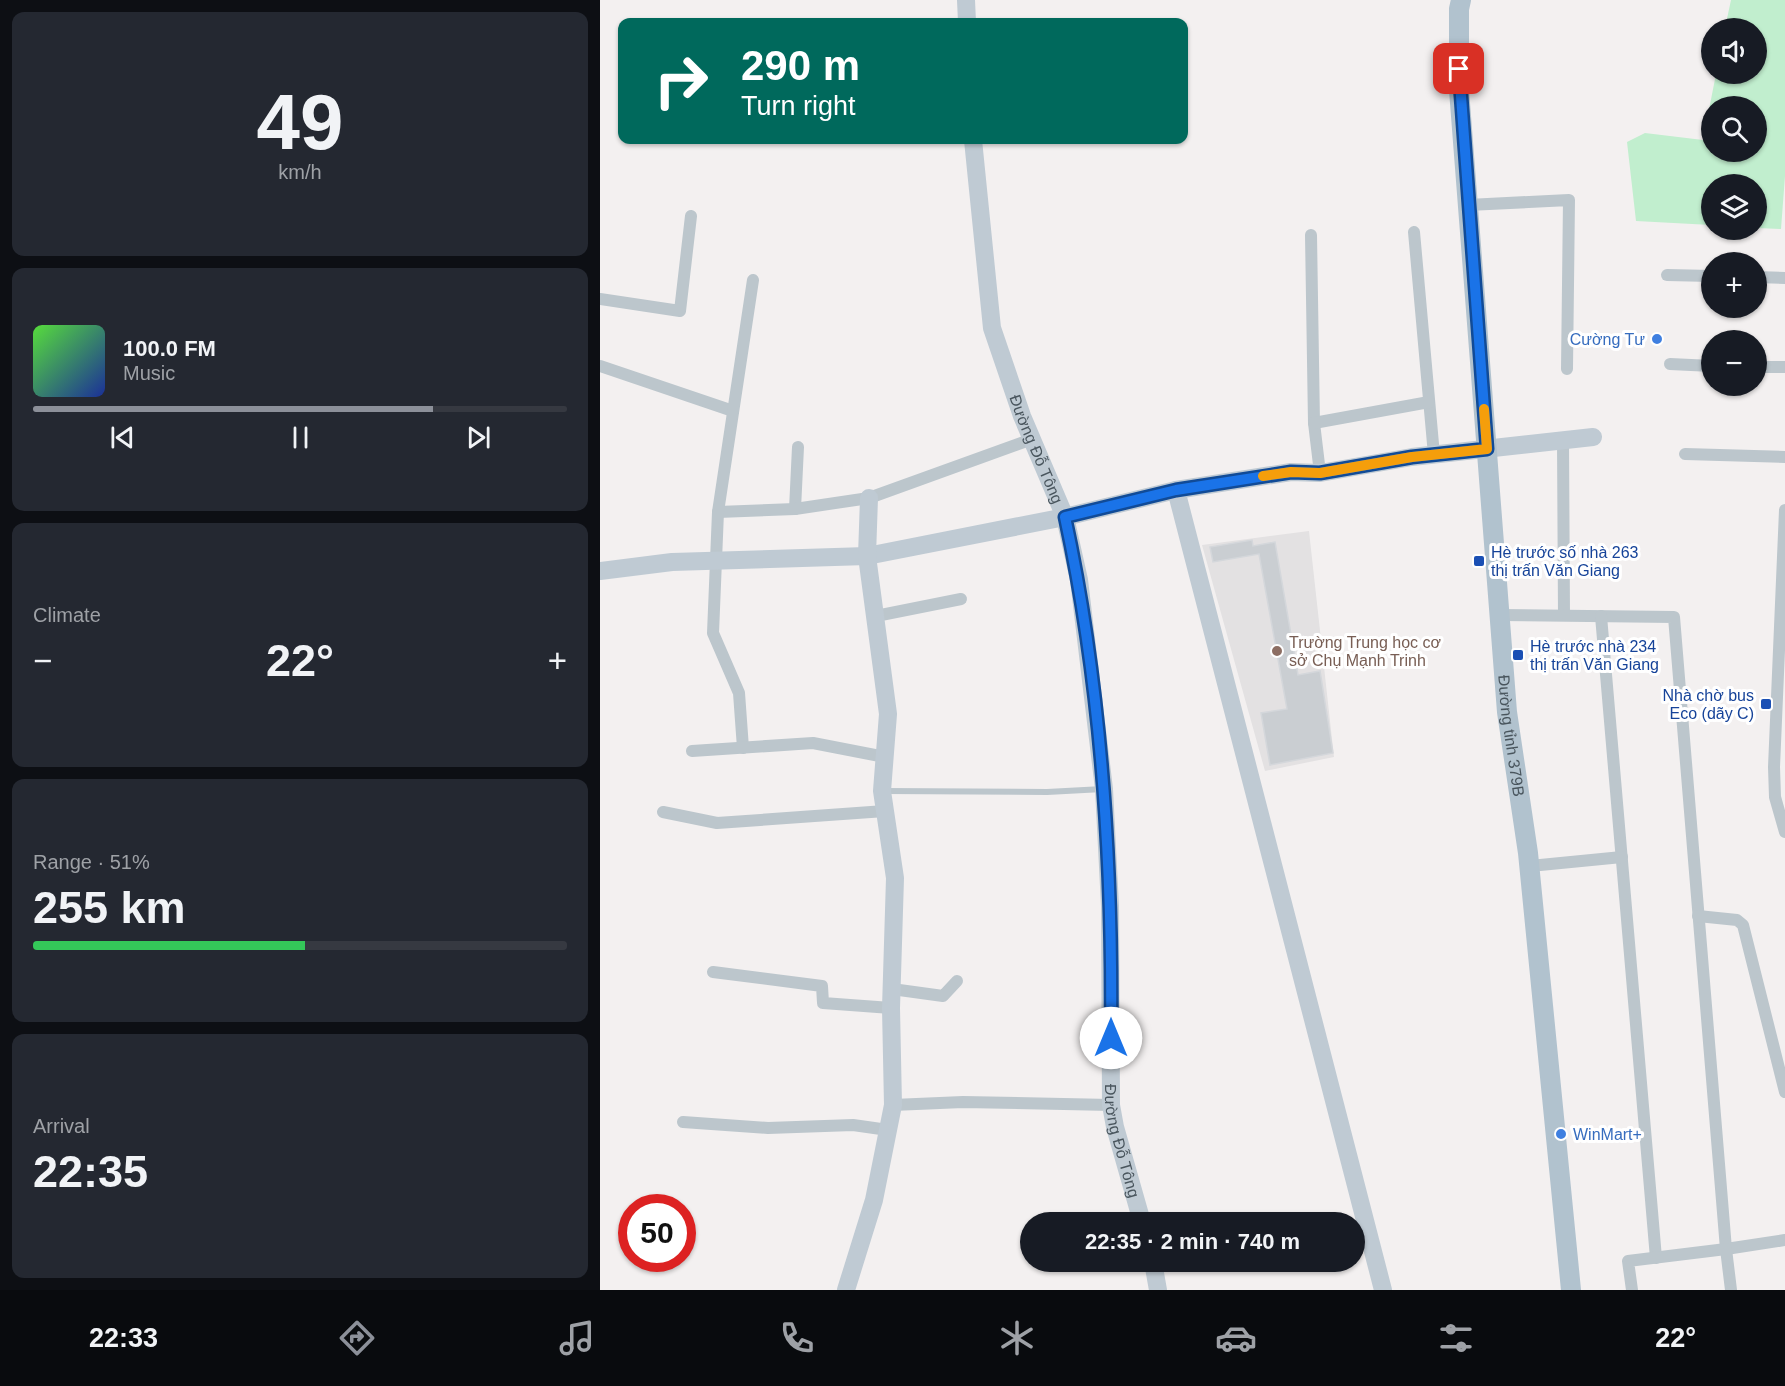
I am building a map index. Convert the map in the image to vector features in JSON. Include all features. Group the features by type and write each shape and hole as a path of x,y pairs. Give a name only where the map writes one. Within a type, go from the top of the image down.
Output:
{"main road":[{"name":"Đường tỉnh 379B","path":"1461,0 1459,90 1507,712 1530,866 1571,1290"}],"street":[{"path":"966,0 967,18"},
{"name":"Đường Đỗ Tông","path":"973,144 992,328 1032,439 1065,517 1079,580 1104,789 1110,906 1111,1105 1139,1212"},
{"path":"1468,205 1569,200 1567,369"},
{"path":"600,299 680,311 691,216"},
{"path":"1414,232 1434,455"},
{"path":"1311,235 1314,423 1320,473"},
{"path":"1667,275 1701,276"},
{"path":"1767,278 1785,278"},
{"path":"743,748 739,693 713,633 718,512 753,280"},
{"path":"1670,364 1701,365"},
{"path":"600,366 733,411"},
{"path":"1767,367 1785,367"},
{"path":"1314,423 1429,402"},
{"path":"600,571 672,562 867,556 1065,517 1176,490 1291,472 1320,473 1434,455 1593,438"},
{"path":"718,512 795,509 869,498 1032,439"},
{"path":"1563,441 1564,615"},
{"path":"795,509 798,447"},
{"path":"1685,454 1785,457"},
{"path":"1176,490 1383,1290"},
{"path":"846,1290 874,1200 893,1106 891,1008 895,878 882,790 888,714 867,556 869,498"},
{"path":"1785,510 1780,719 1775,797 1785,832"},
{"path":"876,616 961,598"},
{"path":"1499,615 1674,616 1731,1290"},
{"path":"1601,616 1656,1258"},
{"path":"692,751 813,743 885,757"},
{"path":"663,812 717,823 885,810"},
{"path":"1530,866 1622,857"},
{"path":"1698,916 1737,920 1743,925 1785,1092"},
{"path":"713,972 822,986 823,1003 891,1008"},
{"path":"892,989 943,996 957,981"},
{"path":"893,1106 963,1102 1111,1105"},
{"path":"683,1122 768,1128 854,1125 888,1130"},
{"path":"1632,1290 1628,1261 1785,1240"},
{"path":"1155,1272 1158,1290"}],"lane":[{"path":"882,790 1047,792 1104,789"}],"shaded area":[{"name":"Trường Trung học cơ sở Chụ Mạnh Trinh","path":"1309,531 1334,757 1265,771 1202,545"}],"green space":[{"path":"1731,0 1785,0 1785,176 1781,229 1767,228 1767,174 1701,174 1701,224 1636,221 1627,142 1645,133 1701,140 1701,162 1767,162 1767,96 1712,96 1714,84 1767,84 1767,18 1727,18"}],"building":[{"path":"1252,540 1253,546 1275,542 1298,675 1320,671 1333,753 1270,765 1261,713 1287,709 1259,554 1213,562 1210,547"}],"slow traffic":[{"path":"1263,476 1291,472 1320,473 1412,457 1487,449 1484,409"}],"place":[{"name":"Cường Tư","path":"1657,339"},
{"name":"Hè trước số nhà 263 thị trấn Văn Giang","path":"1479,561"},
{"name":"Trường Trung học cơ sở Chụ Mạnh Trinh","path":"1277,651"},
{"name":"Hè trước nhà 234 thị trấn Văn Giang","path":"1518,655"},
{"name":"Nhà chờ bus Eco (dãy C)","path":"1766,704"},
{"name":"WinMart+","path":"1561,1134"}],"route":[{"path":"1111,1038 1110,906 1104,789 1079,580 1065,517 1176,490 1291,472 1320,473 1412,457 1487,449 1459,69"}]}
